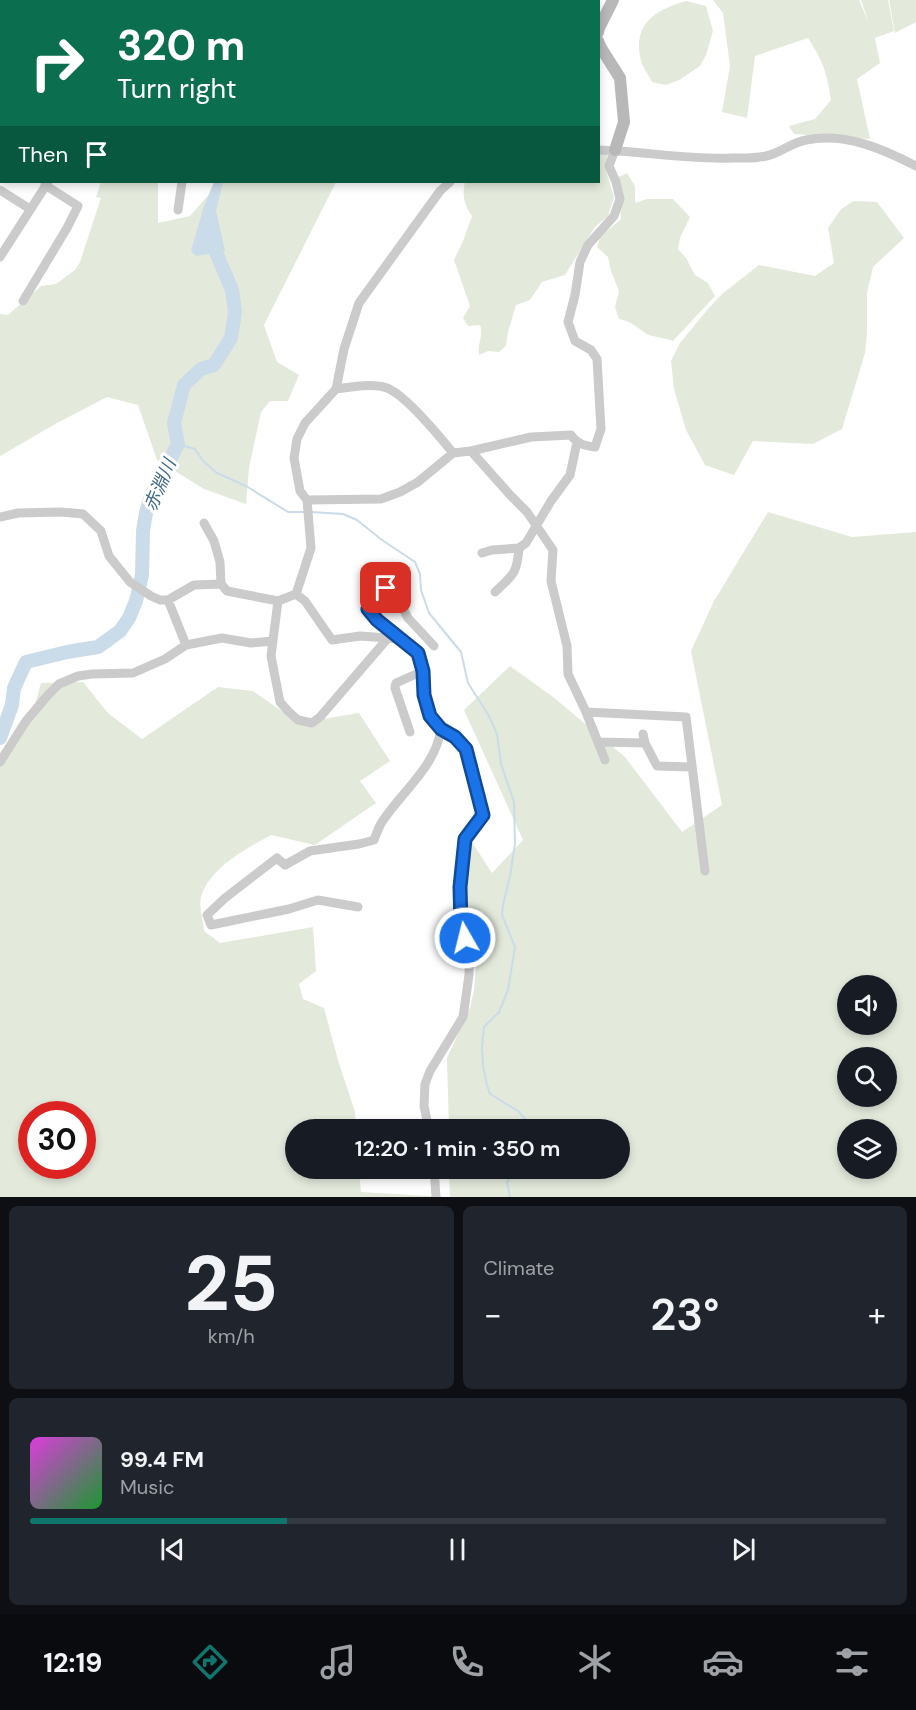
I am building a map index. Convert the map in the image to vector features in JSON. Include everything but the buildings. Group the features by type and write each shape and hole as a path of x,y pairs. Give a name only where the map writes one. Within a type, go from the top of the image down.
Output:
{"street":[{"path":"600,28 613,0"},
{"path":"307,502 381,499 418,482 453,453 531,437 571,435 585,446 595,447 601,429 597,359 591,350 575,341 568,322 580,262 588,245 614,216 620,199 609,166 624,122 620,78 600,46"},
{"path":"600,150 710,159 751,158 775,153 805,140 825,137 874,146 916,166"},
{"path":"0,257 46,183 78,206 23,302"},
{"path":"178,210 182,183"},
{"path":"296,594 311,548 307,502 300,491 294,458 297,439 305,423 336,388 344,349 359,303 440,191 449,183"},
{"path":"0,190 30,209"},
{"path":"0,236 9,242"},
{"path":"336,388 363,386 387,388 423,417 453,453"},
{"path":"482,553 519,548 526,543 551,501 570,475 577,442"},
{"path":"471,451 527,512 552,550 551,581 567,646 567,674 586,712 605,760"},
{"path":"0,517 18,513 82,514 102,531 109,556 130,582 160,600 168,600 194,585 221,584"},
{"path":"204,523 214,541 220,562 221,584 227,591 278,601 296,594"},
{"path":"495,591 514,575 519,548"},
{"path":"427,1119 424,1106 425,1084 430,1071 463,1017 469,975 469,952 461,925 460,887 465,839 483,815 466,749 455,737 441,729 430,716 424,695 423,671 418,653 377,620 368,609 376,591 386,588 394,592 408,618 434,646"},
{"path":"296,594 305,601 332,640 360,636 401,640"},
{"path":"168,600 186,645"},
{"path":"278,601 274,617 275,628 271,656 280,702 298,720 312,723 320,717 388,638"},
{"path":"0,762 26,721 59,684 78,676 133,673 165,659 186,645 222,638 251,643 273,641"},
{"path":"410,732 395,688 396,683 423,671"},
{"path":"586,712 686,717 705,871"},
{"path":"358,907 318,900 289,909 212,925 207,915 225,898 277,858 285,865 310,851 374,840 382,820 423,771 439,741 441,729"},
{"path":"598,742 644,739 657,765 692,767"},
{"path":"435,1179 436,1197"}],"shaded area":[{"path":"713,0 859,0 869,23 861,0 888,0 894,31 875,38 880,63 857,79 870,139 794,134 789,126 815,119 831,100 824,68 808,38 755,56 747,118 722,112 730,66 723,13"},
{"path":"889,0 916,0 916,22 895,33"},
{"path":"686,1 706,6 713,31 706,55 700,66 679,80 666,85 652,82 641,61 639,48 643,29 655,14"},
{"path":"608,152 606,170 614,197 608,216 595,227 565,275 542,282 530,300 516,305 506,346 499,352 488,351 479,355 480,325 468,326 463,318 470,306 454,260 472,216 464,200 465,183 600,183 600,153"},
{"path":"627,173 635,186 635,203 647,199 673,199 690,217 680,238 678,249 695,275 708,283 715,296 673,341 649,335 633,324 619,319 615,307 619,291 608,257 597,247 600,237 621,219 618,177"},
{"path":"101,183 158,183 158,223 190,216 219,183 335,183 264,325 277,362 299,375 288,401 270,401 261,412 249,468 246,504 204,489 157,460 138,405 107,397 0,456 0,314 8,315 41,286 56,284 75,270 80,262 101,198 96,197"},
{"path":"854,201 877,202 904,238 873,267 867,293 865,353 842,429 813,444 753,441 734,475 705,465 686,430 674,389 671,361 680,343 722,294 759,265 815,276 834,263 828,228 841,209"},
{"path":"768,512 852,537 916,532 916,1197 450,1197 449,1179 630,1179 630,1119 449,1119 447,1058 470,1008 477,952 465,920 470,839 492,873 523,840 464,710 510,666 553,697 625,757 682,832 722,805 691,651 714,601"},
{"path":"83,682 108,713 142,739 218,687 253,691 299,723 359,713 390,761 360,781 376,803 315,845 271,835 230,860 212,877 201,897 204,931 220,943 313,927 316,971 299,984 303,999 324,1008 355,1119 285,1119 285,1179 360,1179 361,1192 446,1197 0,1197 0,753 30,723 41,683"}],"water":[{"path":"214,183 223,183 216,211 225,251 196,256 191,251 204,206"}],"waterway":[{"name":"赤淵川","path":"0,738 12,705 14,688 26,662 98,647 120,631 129,618 142,575 143,531 146,513 151,496 178,444 174,423 184,385 201,369 214,365 231,338 235,312 232,290 215,250 214,237"},
{"path":"178,444 195,449 203,461 217,473 246,486 288,512 305,512"},
{"path":"311,512 343,514 357,520 415,562 429,613 461,652 468,683 489,716 497,734 501,764 514,802 515,844 502,915 515,947 508,990 499,1012 484,1027 483,1066 490,1094 518,1111 525,1119"},
{"path":"509,1179 507,1182 510,1197"}],"route":[{"path":"386,588 376,591 368,609 377,620 418,653 423,671 424,695 430,716 441,729 455,737 466,749 481,806 483,815 465,839 460,887 461,925 465,938"}]}
